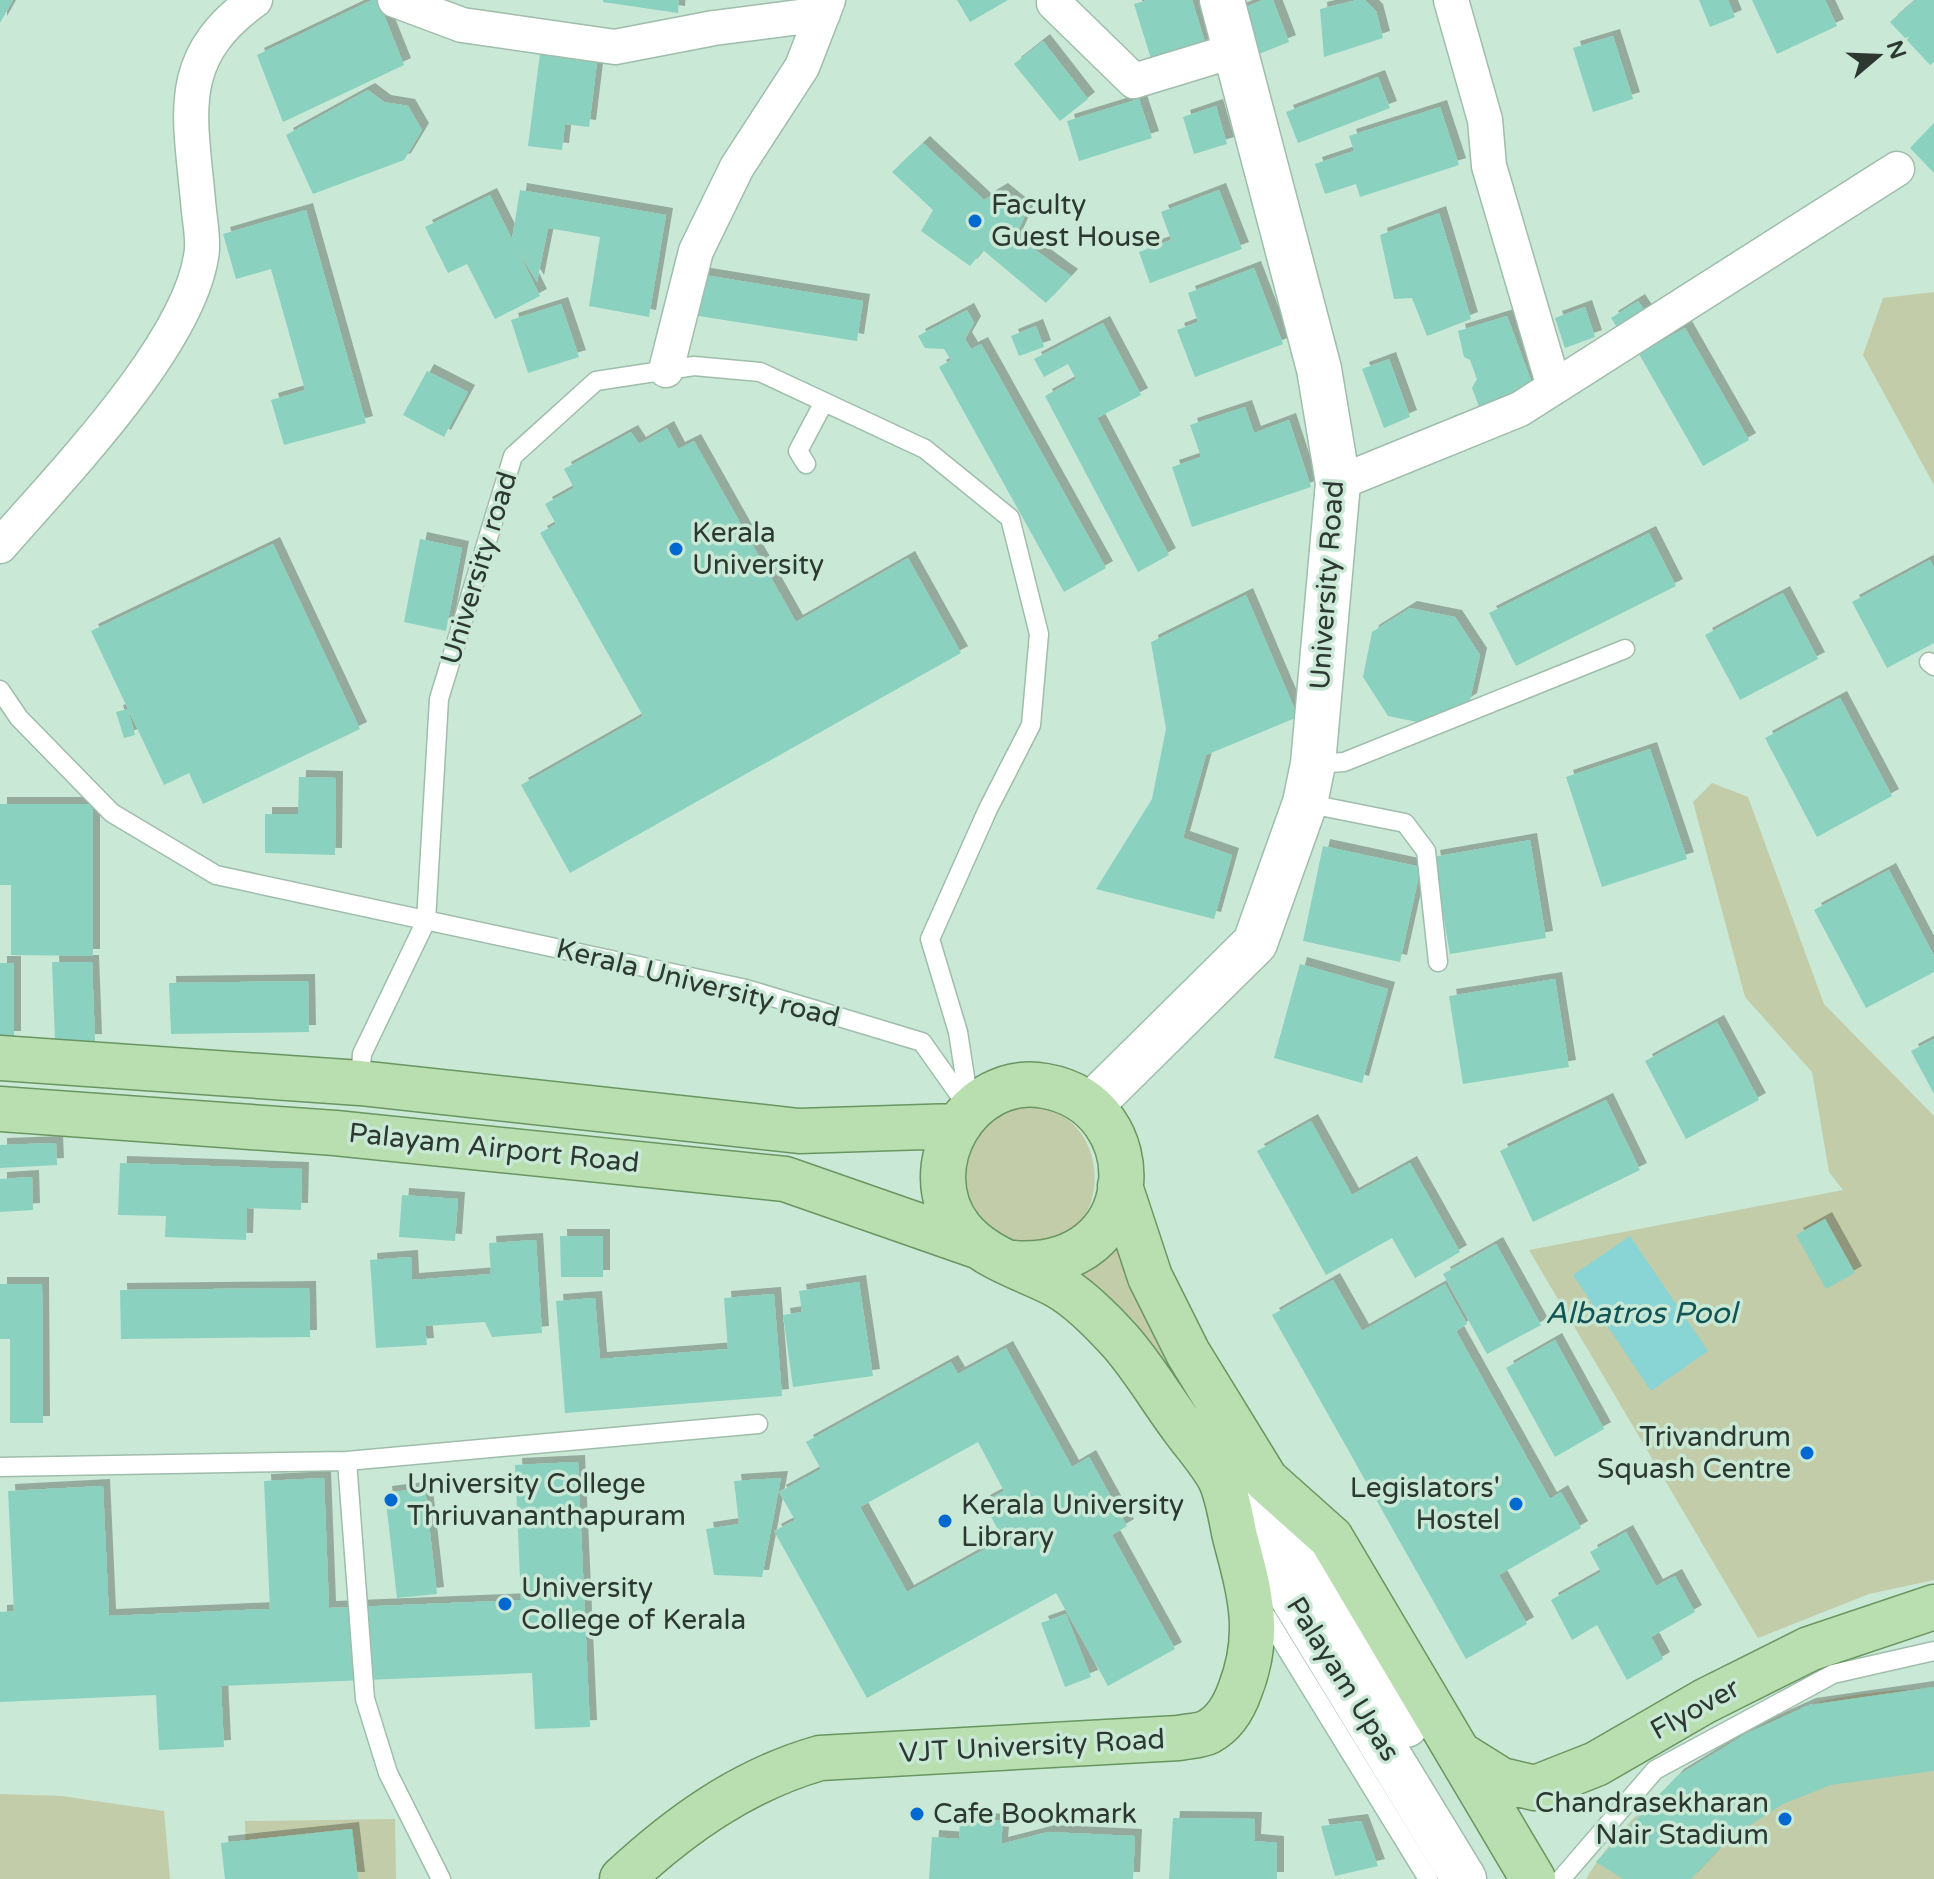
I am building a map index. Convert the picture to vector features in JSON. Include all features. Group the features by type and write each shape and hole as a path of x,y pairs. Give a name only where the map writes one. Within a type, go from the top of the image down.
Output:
{"main road":[{"name":"Palayam Airport Road","path":"0,1058 360,1083 799,1131 963,1117"},
{"path":"995,1255 1042,1265 1070,1257 1095,1242 1112,1218 1120,1186 1120,1158 1115,1143 1110,1129 1090,1106 1067,1091 1042,1085 1015,1086 990,1095 963,1117 945,1150 945,1190 959,1227 995,1255 1061,1288 1122,1343 1220,1480"},
{"name":"Palayam Airport Road","path":"0,1109 335,1133 785,1179 995,1255"},
{"path":"1120,1186 1156,1290 1188,1353 1266,1480 1331,1538 1533,1879"},
{"name":"VJT University Road","path":"622,1879 663,1841 734,1793 774,1771 820,1758 1179,1738 1208,1732 1226,1718 1251,1662 1254,1629 1249,1589 1220,1480"},
{"name":"Flyover","path":"1461,1755 1501,1780 1535,1788 1596,1764 1705,1701 1809,1649 1934,1607"}],"street":[{"path":"0,546 98,432 165,343 189,300 202,249 193,138 199,58 230,18 255,0"},
{"name":"University Road","path":"1090,1106 1255,943 1309,783 1338,483 1319,369 1222,0"},
{"path":"1451,0 1465,40 1485,120 1489,166 1554,387"},
{"path":"409,3 462,25 615,47 826,7"},
{"path":"1054,3 1134,81 1236,50"},
{"path":"666,370 696,251 737,167 802,67 826,7"},
{"path":"1338,483 1520,409 1897,169"},
{"name":"Palayam Upas","path":"1220,1480 1464,1879"},
{"name":"Palayam Upas","path":"1266,1480 1495,1879"}],"lane":[{"name":"University road","path":"426,921 439,699 513,456 596,381 694,366 760,372 820,400"},
{"path":"806,464 798,451 820,400 925,449 1010,518 1039,634 1031,725 988,809 930,939 958,1032 963,1117"},
{"path":"1309,783 1344,762 1625,649"},
{"name":"Kerala University road","path":"0,690 19,718 112,813 216,875 746,989 922,1042 963,1117"},
{"path":"1309,783 1405,823 1426,851 1438,962"},
{"path":"360,1083 362,1054 426,921"},
{"path":"0,1467 347,1461 758,1424"},
{"path":"347,1461 365,1699 388,1773 441,1879"},
{"path":"1249,1589 1428,1879"},
{"path":"1561,1879 1655,1770 1833,1674 1934,1651"}],"green space":[{"path":"1934,292 1934,485 1863,355 1883,298"},
{"path":"1712,783 1748,797 1824,1004 1934,1116 1934,1580 1869,1594 1758,1638 1529,1250 1843,1190 1829,1172 1812,1072 1745,997 1693,802"},
{"path":"1039,1106 1064,1117 1082,1135 1094,1166 1094,1183 1086,1214 1076,1227 1059,1239 1027,1249 963,1215 960,1143 1001,1108"},
{"path":"1119,1230 1139,1292 1185,1394 1064,1280 1097,1262"},
{"name":"Chandrasekharan Nair Stadium","path":"1934,1687 1934,1879 1586,1879 1605,1851 1654,1799 1713,1753 1745,1735 1823,1701"},
{"path":"0,1794 61,1796 164,1811 170,1879 0,1879"},
{"path":"395,1819 396,1879 246,1879 245,1821"}],"water":[{"name":"Albatros Pool","path":"1630,1236 1708,1351 1651,1391 1573,1275"}],"building":[{"path":"0,0 13,0 0,23"},
{"path":"372,0 378,0 404,65 283,122 257,55"},
{"path":"679,0 678,13 603,2"},
{"path":"957,0 1008,0 970,22"},
{"path":"1148,0 1192,0 1206,45 1152,62 1134,4"},
{"path":"1263,0 1273,0 1289,42 1249,58 1231,13"},
{"path":"1365,0 1376,11 1383,38 1324,57 1320,9"},
{"path":"1699,0 1728,0 1735,17 1710,27"},
{"path":"1752,0 1825,0 1837,26 1777,54"},
{"path":"1915,0 1934,0 1934,62 1930,65 1890,22"},
{"path":"1613,36 1633,99 1593,112 1573,48"},
{"path":"1043,41 1088,99 1060,121 1014,64"},
{"path":"541,46 598,54 589,127 565,124 562,150 528,146"},
{"path":"1378,77 1390,108 1298,143 1286,112"},
{"path":"368,90 384,102 408,106 422,130 404,160 313,194 286,135"},
{"path":"1139,99 1152,138 1079,161 1067,121"},
{"path":"1216,106 1227,144 1194,154 1183,117"},
{"path":"1440,107 1459,165 1360,197 1356,184 1325,194 1315,164 1354,151 1349,136"},
{"path":"1934,123 1934,173 1910,148"},
{"name":"Faculty Guest House","path":"923,143 984,200 1001,190 1027,211 1016,236 1071,276 1046,303 983,250 970,266 921,231 933,210 892,172"},
{"path":"520,190 666,215 649,317 589,306 600,237 548,228 537,282 517,249 540,296 495,319 467,264 448,273 425,227 490,195 512,239"},
{"path":"1219,190 1242,249 1150,283 1139,252 1171,240 1161,212"},
{"path":"306,210 366,423 284,445 271,400 305,390 271,269 236,279 223,234"},
{"path":"1439,213 1471,319 1427,336 1412,298 1394,299 1380,235"},
{"path":"1254,268 1283,344 1195,377 1177,330 1198,322 1188,293"},
{"path":"692,273 863,301 857,341 686,314"},
{"path":"1638,301 1649,318 1622,335 1611,318"},
{"path":"561,304 579,357 528,373 511,320"},
{"path":"1585,307 1595,337 1565,348 1555,318"},
{"path":"967,310 974,323 965,339 971,349 981,344 1106,568 1064,592 939,367 951,360 944,349 925,348 918,336"},
{"path":"1507,316 1535,391 1483,417 1472,388 1477,379 1470,360 1464,357 1458,331"},
{"path":"1103,323 1141,395 1097,418 1169,555 1138,572 1045,396 1076,379 1068,364 1044,377 1034,359"},
{"path":"1036,326 1044,347 1019,356 1011,336"},
{"path":"1685,328 1749,440 1703,466 1639,354"},
{"path":"1389,359 1410,417 1384,428 1362,369"},
{"path":"427,371 468,392 444,437 403,415"},
{"path":"1245,407 1254,433 1289,420 1311,487 1192,527 1172,467 1201,457 1190,425"},
{"path":"667,428 678,449 694,441 796,622 908,558 961,653 570,873 521,785 643,716 540,533 556,524 545,504 574,488 564,469 631,432 639,444"},
{"path":"1649,533 1676,586 1516,666 1489,613"},
{"path":"420,539 462,548 446,631 404,622"},
{"path":"273,544 360,729 203,804 189,773 164,785 91,631"},
{"path":"1930,560 1934,568 1934,643 1887,668 1852,602"},
{"path":"1783,593 1818,659 1740,700 1705,635"},
{"path":"1246,595 1298,717 1206,755 1183,838 1232,855 1214,919 1096,889 1152,799 1166,729 1151,642"},
{"path":"1410,608 1455,617 1480,655 1470,700 1432,725 1388,716 1363,677 1372,632"},
{"path":"1840,698 1892,796 1817,837 1765,738"},
{"path":"128,709 135,735 124,738 116,712"},
{"path":"1650,749 1687,859 1602,887 1566,777"},
{"path":"299,777 336,778 335,855 265,853 265,814 298,814"},
{"path":"0,804 93,804 93,956 11,955 11,885 0,885"},
{"path":"1530,840 1546,938 1450,954 1433,857"},
{"path":"1323,846 1421,867 1400,962 1303,941"},
{"path":"1889,870 1934,956 1934,972 1866,1008 1814,910"},
{"path":"52,962 92,962 95,1041 55,1042"},
{"path":"0,963 14,963 14,1038 0,1038"},
{"path":"1300,964 1388,989 1362,1083 1274,1058"},
{"path":"1555,979 1569,1067 1463,1084 1449,996"},
{"path":"308,981 309,1032 171,1034 169,983"},
{"path":"1717,1022 1759,1100 1686,1139 1645,1061"},
{"path":"1934,1039 1934,1094 1911,1051"},
{"path":"1606,1100 1640,1170 1533,1222 1500,1151"},
{"path":"1311,1121 1352,1195 1410,1163 1460,1252 1415,1278 1392,1238 1326,1275 1257,1151"},
{"path":"56,1143 57,1165 0,1168 0,1145"},
{"path":"120,1163 302,1169 301,1210 247,1208 246,1240 165,1237 166,1216 118,1215"},
{"path":"32,1177 33,1210 0,1212 0,1179"},
{"path":"402,1195 458,1199 455,1241 399,1237"},
{"path":"1825,1219 1855,1273 1826,1289 1796,1235"},
{"path":"560,1236 603,1236 603,1277 561,1277"},
{"path":"536,1240 542,1333 492,1337 485,1322 425,1326 427,1345 376,1348 370,1260 411,1257 412,1280 491,1274 489,1243"},
{"path":"1496,1244 1541,1325 1487,1354 1443,1274"},
{"path":"1333,1280 1362,1331 1445,1284 1467,1324 1456,1331 1550,1499 1561,1492 1581,1528 1499,1575 1527,1624 1466,1659 1272,1315"},
{"path":"859,1282 873,1376 793,1387 783,1315 802,1312 799,1291"},
{"path":"0,1284 42,1284 43,1423 10,1423 10,1339 0,1339"},
{"path":"309,1288 310,1337 121,1339 120,1290"},
{"path":"774,1294 782,1396 565,1413 556,1301 595,1298 600,1359 728,1349 724,1298"},
{"path":"1555,1340 1604,1429 1555,1457 1506,1368"},
{"path":"1006,1348 1072,1467 1089,1457 1127,1526 1112,1535 1175,1649 1108,1686 1056,1593 867,1698 774,1531 795,1520 779,1492 821,1469 806,1442 951,1362 958,1374","holes":["978,1442 1004,1491 983,1502 1003,1539 907,1592 860,1507"]},
{"name":"University College of Kerala","path":"578,1462 590,1727 535,1729 532,1673 221,1686 224,1747 159,1750 156,1695 0,1702 0,1612 14,1611 8,1491 103,1486 109,1616 270,1609 264,1481 324,1478 329,1608 521,1600 515,1465"},
{"path":"781,1478 762,1577 714,1575 706,1529 739,1524 734,1481"},
{"path":"425,1488 437,1594 397,1598 385,1493"},
{"path":"1626,1532 1656,1586 1675,1576 1695,1612 1651,1637 1663,1659 1627,1680 1597,1625 1572,1640 1551,1600 1601,1572 1590,1552"},
{"path":"1066,1614 1091,1677 1065,1687 1041,1623"},
{"path":"1934,1687 1934,1771 1831,1785 1783,1804 1730,1838 1691,1879 1623,1879 1596,1862 1677,1776 1747,1733 1809,1705"},
{"path":"1173,1818 1255,1819 1254,1841 1277,1843 1277,1879 1169,1879"},
{"path":"960,1819 1003,1821 1001,1844 1048,1832 1135,1836 1133,1879 929,1879 932,1837 959,1839"},
{"path":"1361,1821 1378,1866 1335,1876 1321,1826"},
{"path":"352,1829 358,1879 225,1879 221,1843"}],"place":[{"name":"Faculty Guest House","path":"975,221"},
{"name":"Kerala University","path":"676,549"},
{"name":"Trivandrum Squash Centre","path":"1807,1453"},
{"name":"University College Thriuvananthapuram","path":"391,1500"},
{"name":"Legislators' Hostel","path":"1516,1504"},
{"name":"Kerala University Library","path":"945,1521"},
{"name":"University College of Kerala","path":"505,1604"},
{"name":"Cafe Bookmark","path":"917,1814"},
{"name":"Chandrasekharan Nair Stadium","path":"1785,1819"}]}
